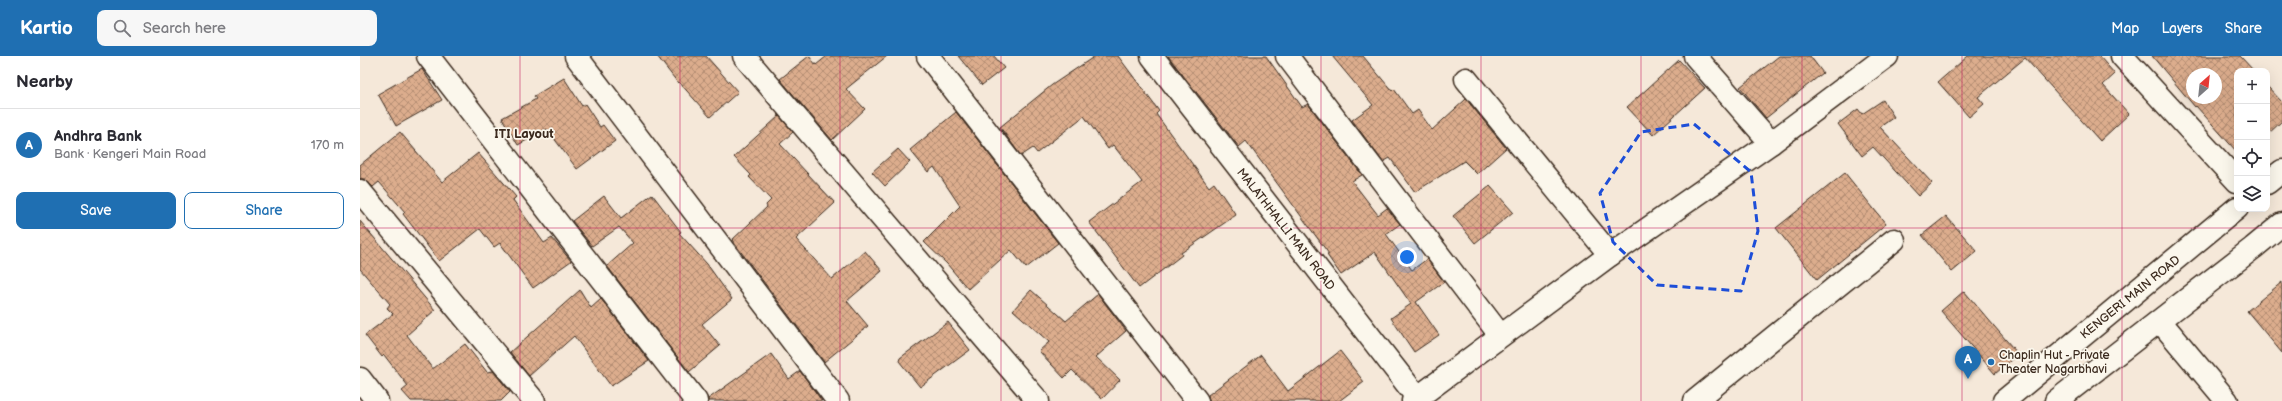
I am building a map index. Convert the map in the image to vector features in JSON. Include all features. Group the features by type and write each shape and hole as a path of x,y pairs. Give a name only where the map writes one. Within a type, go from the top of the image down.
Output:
{"street":[{"path":"428,56 696,401"},
{"path":"576,56 838,401"},
{"path":"744,56 1038,401"},
{"path":"928,56 1197,401"},
{"name":"MALATHHALLI MAIN ROAD","path":"1152,56 1417,400"},
{"path":"1695,56 1771,143"},
{"path":"1417,400 1500,335 1610,255 1771,143 1887,56"},
{"path":"2122,56 2234,178"},
{"path":"1298,60 1500,335"},
{"path":"1466,79 1610,255"},
{"path":"2270,181 2282,171"},
{"path":"360,191 534,401"},
{"name":"KENGERI MAIN ROAD","path":"2004,401 2234,210"},
{"path":"2056,401 2281,226"},
{"path":"1695,401 1894,240"},
{"path":"2160,321 2228,401"},
{"path":"360,379 377,401"}],"highlighted area":[{"path":"1694,124 1751,172 1758,231 1741,291 1657,285 1613,242 1600,193 1641,132"}],"building":[{"path":"657,56 706,56 738,92 710,117 679,82 678,83"},
{"path":"809,56 816,65 827,56 887,56 846,89 865,109 832,140 780,79"},
{"path":"958,56 994,56 1004,68 982,85"},
{"path":"1095,56 1118,56 1159,111 1156,114 1209,187 1214,183 1236,215 1181,253 1182,255 1139,288 1089,222 1142,182 1113,145 1108,149 1084,116 1037,153 1033,148 1021,156 1000,127 1052,85"},
{"path":"1168,56 1266,56 1302,107 1308,104 1362,175 1352,181 1378,215 1387,208 1400,224 1386,234 1412,270 1427,259 1444,282 1416,302 1439,335 1414,352 1391,318 1411,304 1375,252 1341,275 1327,255 1329,254 1246,141 1239,147"},
{"path":"1332,56 1363,56 1392,91 1394,89 1412,114 1418,110 1432,130 1466,99 1506,148 1477,174 1464,161 1415,192 1390,158 1383,162 1352,120 1373,105"},
{"path":"1779,56 1810,56 1823,73 1766,118 1740,87"},
{"path":"1968,56 2099,56 2115,74 2103,85 2129,114 2100,141 2025,58 1978,97 1984,104 1969,117 1938,82"},
{"path":"2152,56 2240,56 2251,68 2234,68 2234,149 2196,106 2195,107 2192,104 2222,104 2222,68 2186,68 2186,96"},
{"path":"1679,60 1705,88 1653,135 1627,107"},
{"path":"422,69 442,100 396,126 378,94"},
{"path":"564,78 582,106 585,104 600,127 603,125 615,141 577,169 547,129 518,145 502,118 536,99 534,96"},
{"path":"2270,89 2282,102 2282,121 2270,132"},
{"path":"1883,100 1894,117 1880,127 1932,183 1918,196 1873,147 1862,156 1838,124 1858,109 1862,114"},
{"path":"956,112 1058,243 1026,268 1011,250 968,289 947,264 924,242 960,206 934,167 928,172 910,150"},
{"path":"779,116 793,132 780,144 835,203 796,239 832,279 865,251 882,271 847,301 868,326 824,362 732,240 767,207 766,205 771,200 749,177 751,175 734,157"},
{"path":"400,132 442,182 478,153 516,197 513,200 544,243 552,238 571,261 533,288 500,243 494,247 480,229 439,261 403,214 405,212 379,182 373,187 365,179 360,179 360,165"},
{"path":"898,149 910,162 885,186 872,172"},
{"path":"1845,173 1886,224 1817,280 1776,228"},
{"path":"1490,186 1513,212 1475,243 1453,216"},
{"path":"652,194 681,232 679,233 707,264 732,299 702,324 720,346 689,372 607,266 633,243 619,227 592,246 572,221 604,196 621,218"},
{"path":"1946,216 1977,251 1952,272 1922,235"},
{"path":"360,221 435,310 407,335 432,368 465,344 487,372 493,371 510,392 501,401 411,401 402,391 408,386 384,355 382,357 365,335 393,314 387,308 390,304 360,269"},
{"path":"2282,282 2282,353 2247,311"},
{"path":"580,290 591,308 601,299 649,361 611,386 574,336 529,376 510,352"},
{"path":"1031,290 1066,321 1098,294 1126,331 1096,357 1120,380 1102,399 1072,370 1064,378 1039,351 1049,342 1013,310"},
{"path":"1964,291 2018,354 1995,374 1941,311"},
{"path":"948,322 970,350 920,387 899,361 900,358"},
{"path":"1340,351 1364,382 1339,401 1209,401 1208,395 1261,355 1288,391"},
{"path":"771,354 789,379 800,371 822,401 708,401 708,399"}],"place":[{"name":"Chaplin Hut - Private Theater Nagarbhavi","path":"1991,362"},
{"name":"Andhra Bank","path":"1968,379"}],"district":[{"name":"ITI Layout","path":"524,133"}]}
